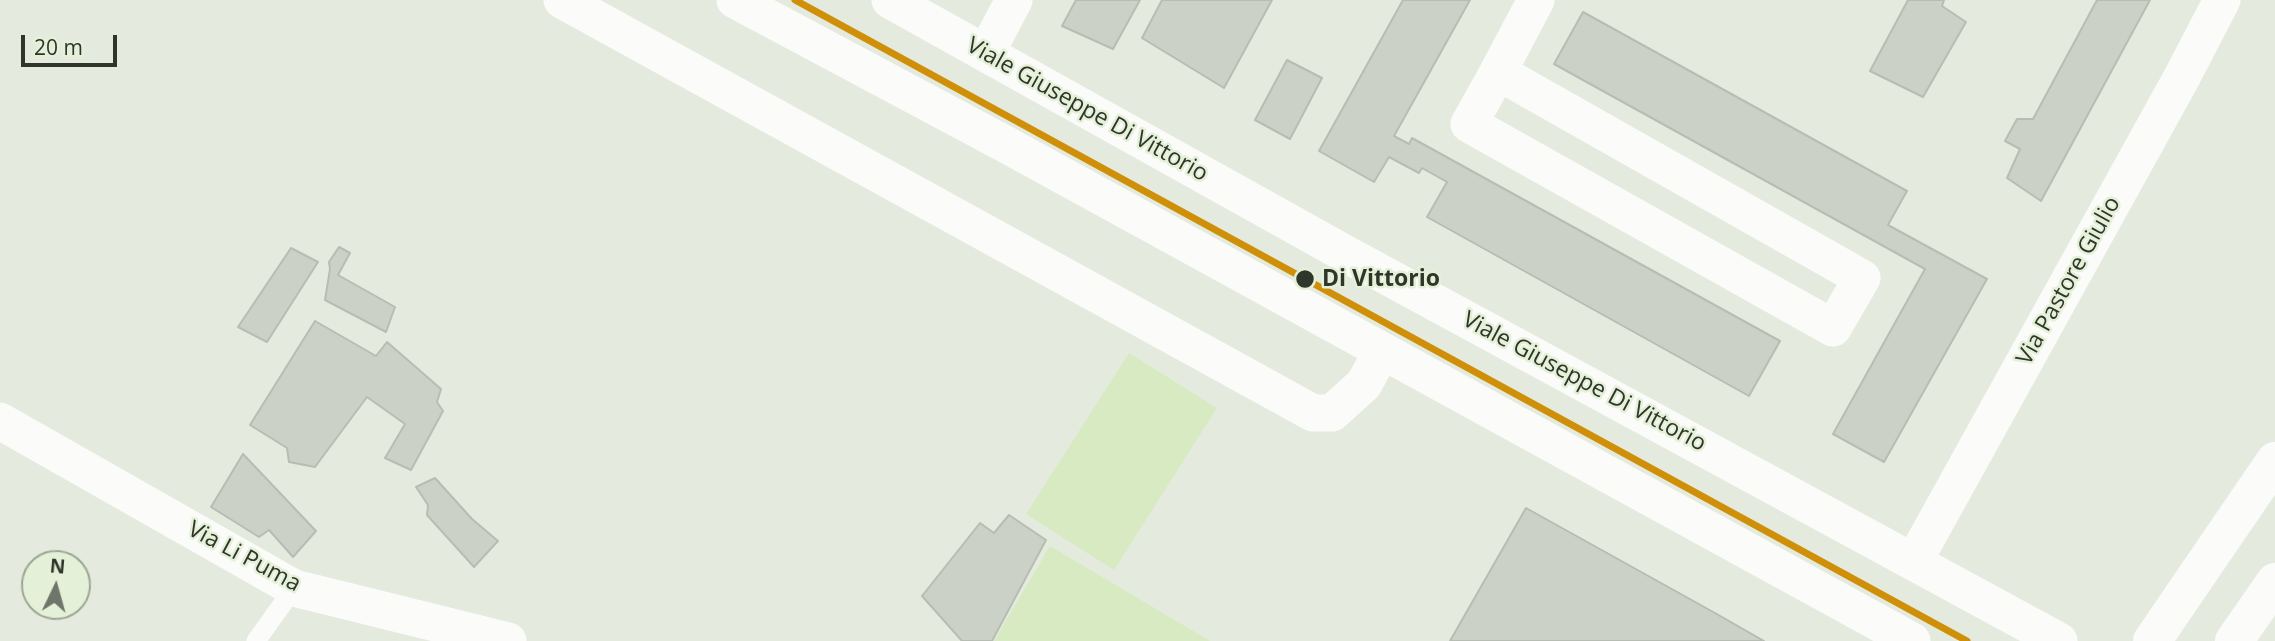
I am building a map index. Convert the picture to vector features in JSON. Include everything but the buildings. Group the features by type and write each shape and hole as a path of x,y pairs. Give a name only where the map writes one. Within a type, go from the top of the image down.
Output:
{"street":[{"path":"562,0 1313,413 1332,413 1364,384 1382,351"},
{"path":"735,0 993,137 1382,351 1890,636"},
{"name":"Viale Giuseppe Di Vittorio","path":"890,0 1344,253 2059,641"},
{"path":"986,53 1014,0"},
{"path":"1497,72 1862,278 1833,328 1469,124 1497,72 1536,0"},
{"name":"Via Pastore Giulio","path":"1914,561 2222,0"},
{"name":"Via Li Puma","path":"0,421 294,588 508,641"},
{"path":"2152,641 2275,461"},
{"path":"2234,641 2275,582"}],"lane":[{"path":"256,641 294,588"}],"green space":[{"path":"1129,353 1217,408 1114,570 1026,514"},
{"path":"1050,546 1210,641 994,641"}],"transit line":[{"path":"795,0 1967,641"}],"place":[{"name":"Di Vittorio","path":"1305,279"}]}
